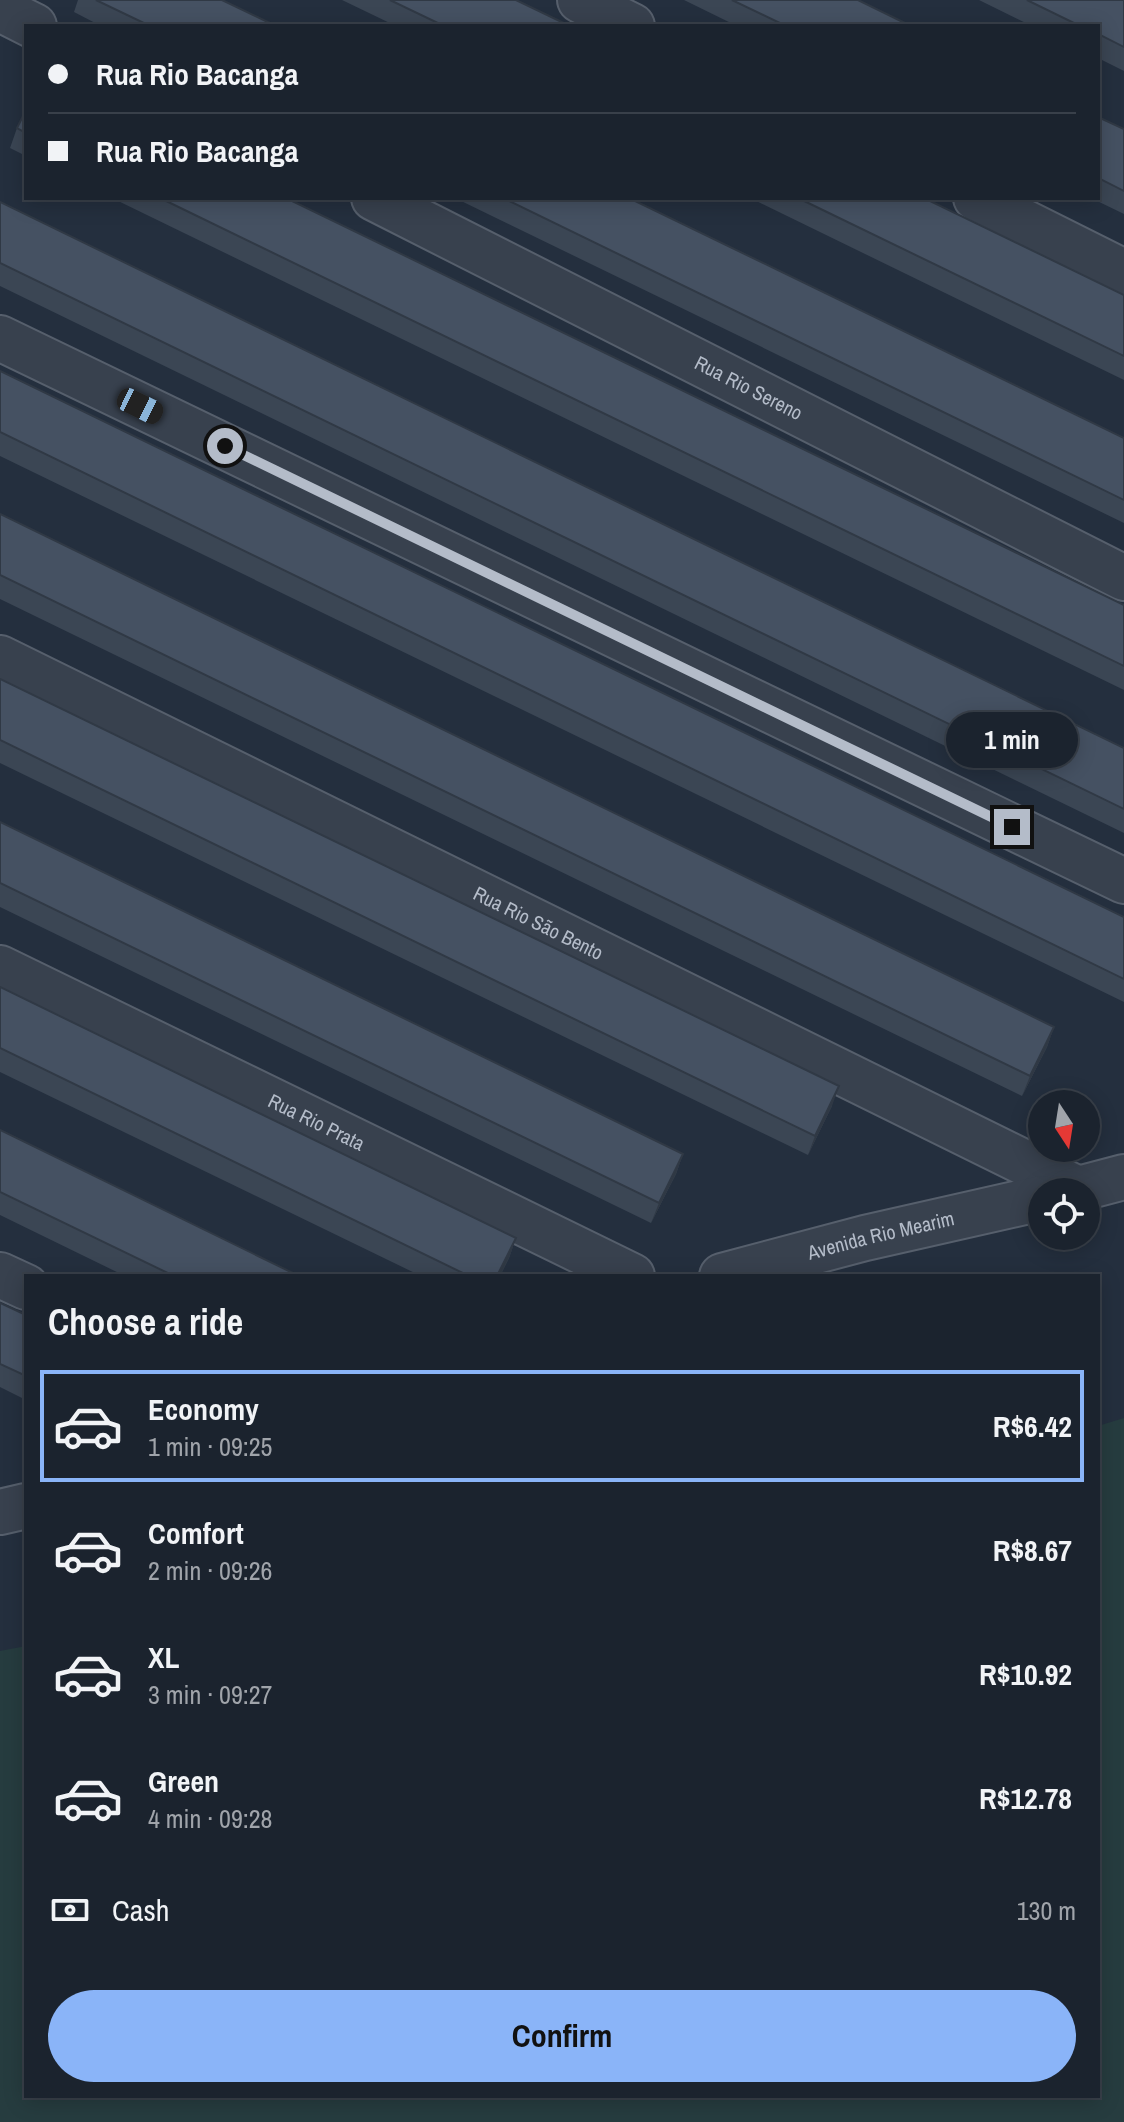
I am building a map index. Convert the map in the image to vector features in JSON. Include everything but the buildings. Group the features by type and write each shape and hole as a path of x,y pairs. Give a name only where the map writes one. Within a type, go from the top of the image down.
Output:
{"street":[{"path":"580,0 628,24"},
{"path":"0,9 30,24"},
{"name":"Rua Rio Sereno","path":"378,200 1124,578"},
{"path":"980,200 1124,272"},
{"path":"0,338 1124,881"},
{"name":"Rua Rio São Bento","path":"0,658 1032,1178"},
{"name":"Rua Rio Prata","path":"0,968 628,1274"},
{"name":"Avenida Rio Mearim","path":"1100,1183 1124,1177"},
{"name":"Avenida Rio Mearim","path":"730,1274 865,1238 1028,1201"},
{"path":"0,1275 24,1286"},
{"path":"0,1512 24,1506"}],"green space":[{"path":"1124,1418 1124,2122 0,2122 0,1651 24,1646 24,2098 1100,2098 1100,1425"}],"route":[{"path":"225,446 1012,827"}]}
